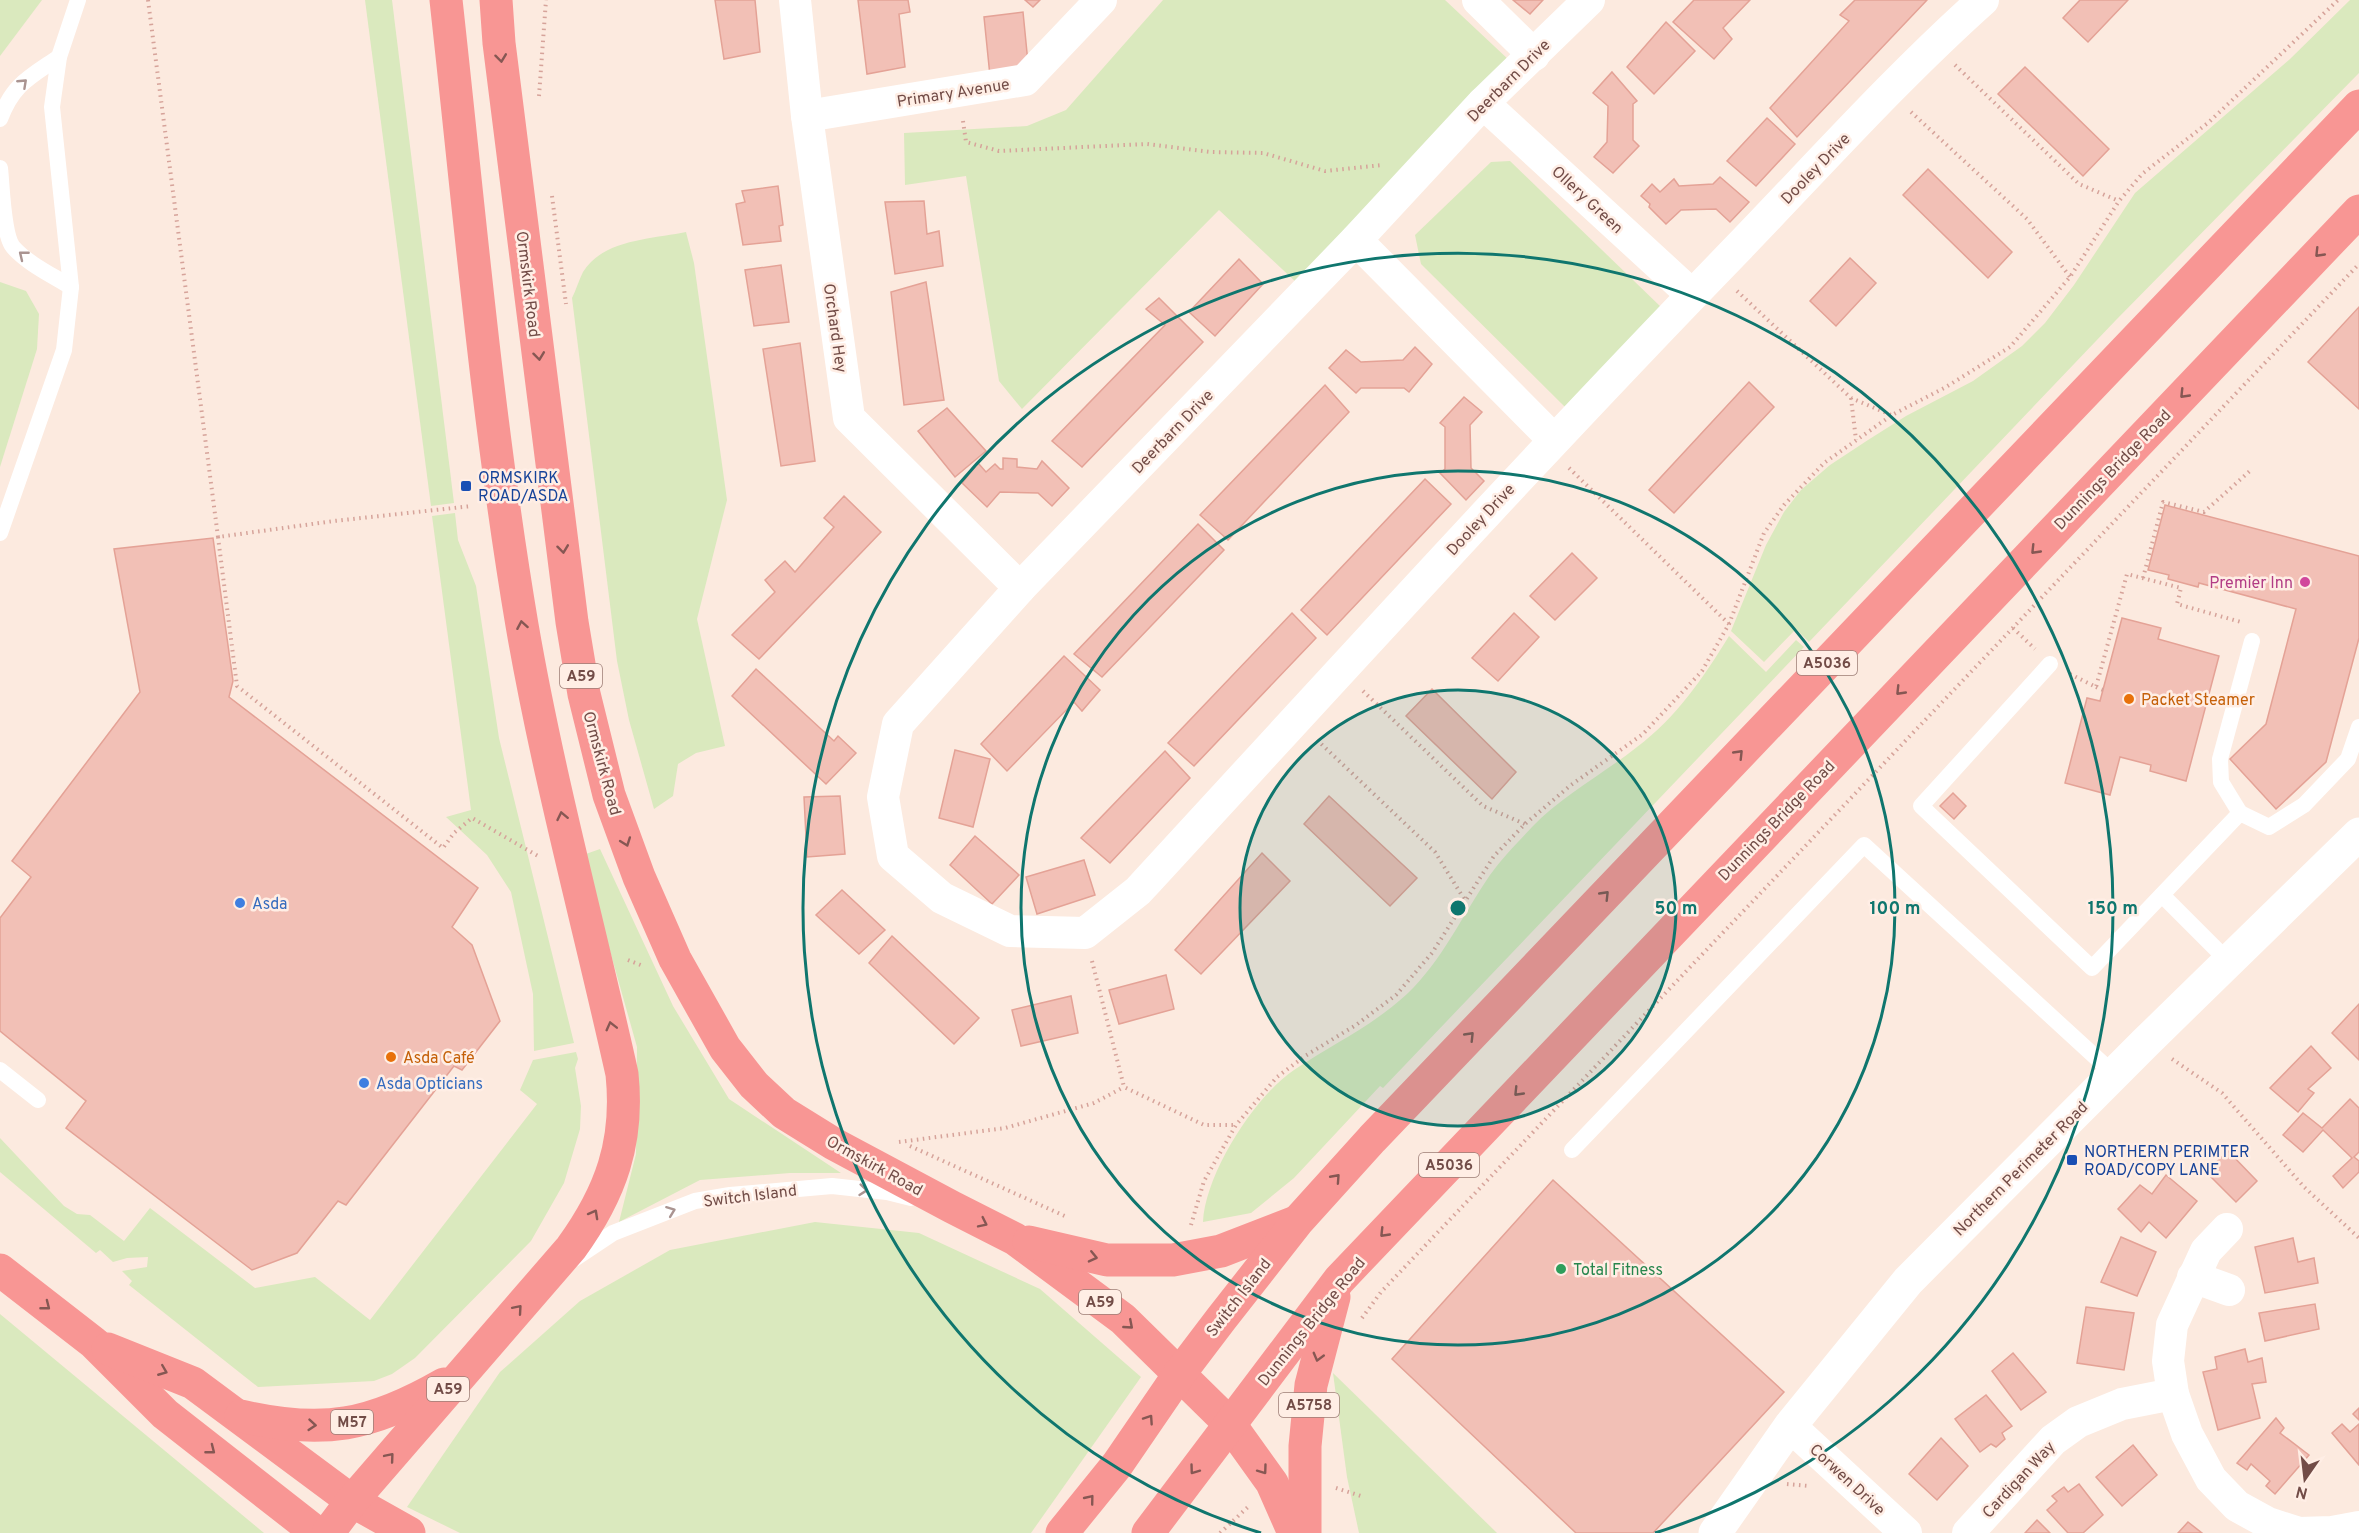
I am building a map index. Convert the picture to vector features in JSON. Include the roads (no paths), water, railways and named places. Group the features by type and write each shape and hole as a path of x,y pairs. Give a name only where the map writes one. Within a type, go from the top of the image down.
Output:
{"highway":[{"name":"A59","path":"446,0 502,503 523,628 594,958 622,1074 625,1101 617,1160 605,1194 589,1223 546,1278"},
{"name":"Ormskirk Road","path":"496,0 499,43 570,611 584,694 609,795 639,877 675,959 725,1048 754,1085 784,1113 834,1144 952,1207"},
{"name":"A5036","path":"1297,1222 1371,1139 2359,106"},
{"name":"Dunnings Bridge Road","path":"1148,1533 1339,1280 2359,211"},
{"name":"Switch Island","path":"952,1207 1015,1239 1123,1319 1180,1373"},
{"path":"1015,1239 1107,1260 1173,1260 1191,1245 1221,1251 1297,1222"},
{"name":"Switch Island","path":"1062,1533 1117,1465 1180,1373 1297,1222"},
{"name":"M57","path":"0,1270 94,1343 165,1414 316,1533"},
{"name":"Switch Island","path":"328,1533 352,1501 546,1278"},
{"name":"A5758","path":"1305,1533 1305,1446 1311,1385 1339,1280"},
{"name":"M57","path":"94,1343 193,1383 352,1501"},
{"path":"1180,1373 1229,1423 1272,1483 1294,1533"},
{"name":"M57","path":"233,1414 263,1421 324,1426 371,1419 415,1401 461,1374"},
{"path":"352,1501 409,1533"}],"main road":[{"path":"2327,139 2359,124"},
{"name":"Northern Perimeter Road","path":"1715,1533 1790,1426 1908,1281 2146,1042 2359,834"}],"street":[{"name":"Orchard Hey","path":"795,0 807,116 849,418 1020,588"},
{"name":"Primary Avenue","path":"807,116 1025,80 1101,0"},
{"path":"1478,0 1534,55"},
{"name":"Deerbarn Drive","path":"1085,933 1010,931 942,898 893,856 883,797 898,724 1020,588 1356,240 1483,103 1589,0"},
{"name":"Dooley Drive","path":"1085,933 1138,891 1550,443 1889,92 1983,0"},
{"name":"Ollery Green","path":"1483,103 1692,295"},
{"path":"1356,240 1550,443"},
{"path":"2227,1229 2206,1251 2172,1325 2168,1361 2173,1394 2187,1434 2211,1479 2237,1506 2268,1523 2299,1533 2332,1532 2359,1527"},
{"path":"2193,1277 2229,1290"},
{"name":"Cardigan Way","path":"1968,1533 2053,1440 2078,1422 2122,1404 2173,1394"},
{"name":"Corwen Drive","path":"1790,1426 1906,1533"}],"lane":[{"path":"0,533 64,350 71,287 52,107 59,57 78,0"},
{"path":"0,119 7,100 25,80 59,57"},
{"path":"0,168 5,221 12,245 38,267 71,287"},
{"path":"2252,641 2220,759 2221,782 2240,813 2269,827 2304,806 2348,759 2359,727"},
{"path":"2050,664 1921,806 2092,968 2240,813"},
{"path":"1572,1150 1864,845 2114,1074"},
{"path":"2162,895 2229,961"},
{"path":"0,1070 38,1100"},
{"name":"Switch Island","path":"546,1278 613,1233 695,1202 730,1195 832,1186 887,1192 952,1207"}],"place":[{"name":"ORMSKIRK ROAD/ASDA","path":"466,486"},
{"name":"Premier Inn","path":"2305,582"},
{"name":"Packet Steamer","path":"2129,699"},
{"name":"Asda","path":"240,903"},
{"name":"Asda Café","path":"391,1057"},
{"name":"Asda Opticians","path":"364,1083"},
{"name":"NORTHERN PERIMTER ROAD/COPY LANE","path":"2072,1160"},
{"name":"Total Fitness","path":"1561,1269"}]}
